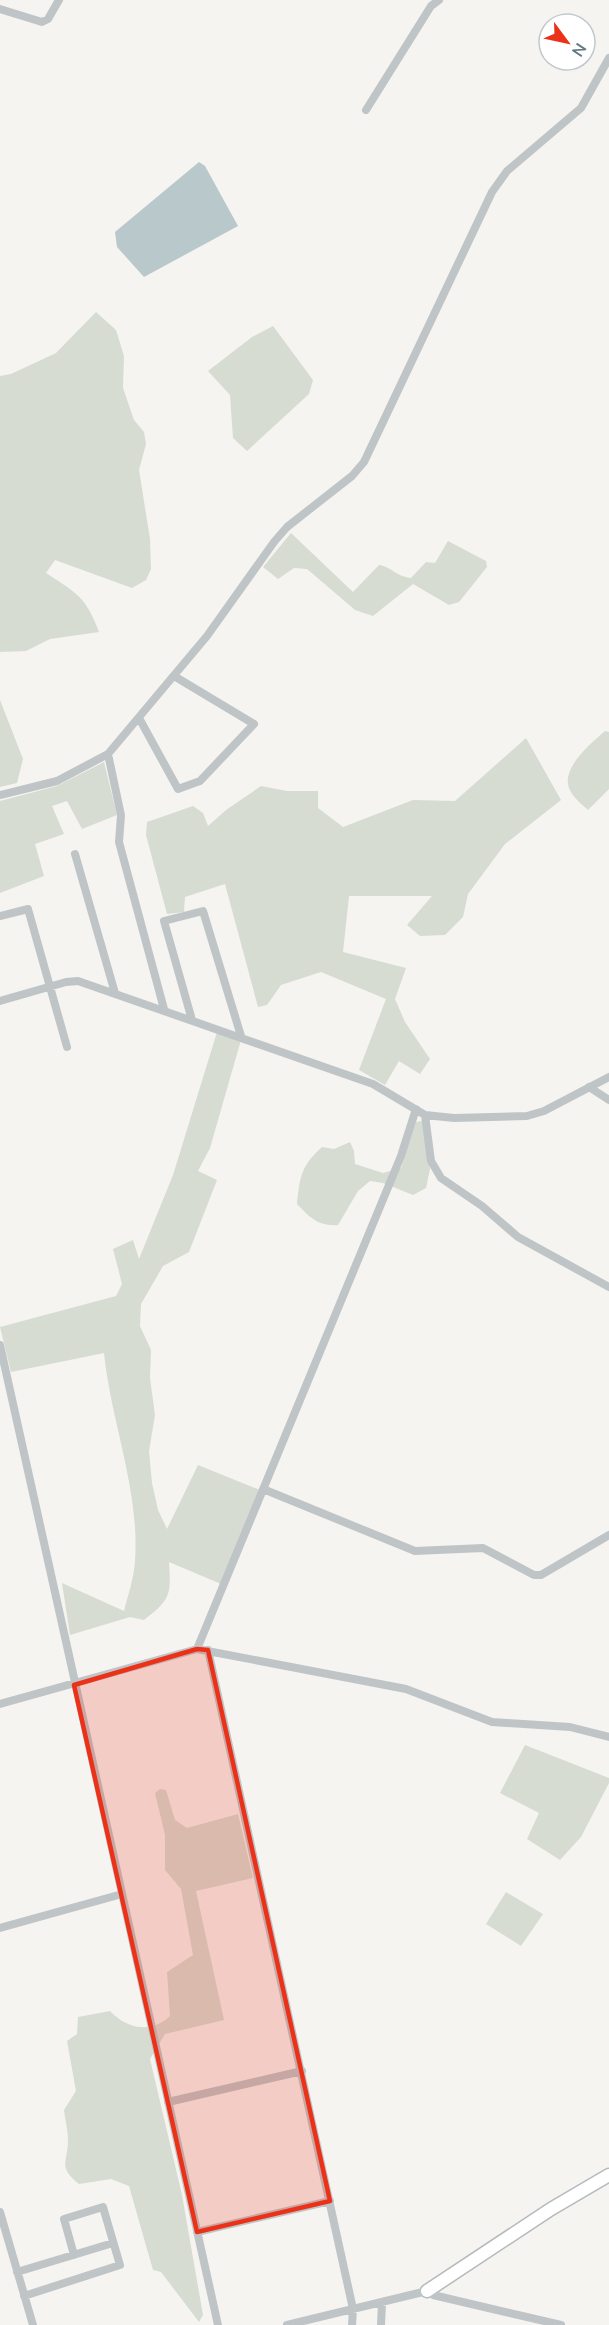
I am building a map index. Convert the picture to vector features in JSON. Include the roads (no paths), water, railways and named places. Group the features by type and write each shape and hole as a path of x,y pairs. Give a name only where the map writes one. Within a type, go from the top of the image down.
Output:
{"street":[{"path":"0,9 42,22 48,18 59,0"},
{"path":"366,110 431,6 439,0"},
{"path":"0,795 57,781 108,754 231,604 261,558 287,527 352,476 364,462 492,192 507,171 581,108 609,58"},
{"path":"139,718 178,789 200,781 254,724 174,676"},
{"path":"108,754 121,815 119,842 164,1009"},
{"path":"75,854 114,993"},
{"path":"0,916 28,909 67,1047"},
{"path":"192,1020 164,921 202,911 241,1036"},
{"path":"0,1001 51,986 78,981 164,1009 373,1084 424,1115 454,1118 527,1116 544,1111 609,1077"},
{"path":"589,1087 609,1100"},
{"path":"197,1649 401,1156 416,1109"},
{"path":"424,1115 431,1161 441,1178 482,1206 518,1237 609,1287"},
{"path":"0,1345 218,2325"},
{"path":"263,1489 415,1551 483,1548 534,1575 547,1572 609,1535"},
{"path":"0,1704 197,1649 406,1689 492,1722 570,1727 609,1737"},
{"path":"208,1650 330,2201 353,2309 352,2325"},
{"path":"0,1928 122,1894"},
{"path":"168,2102 302,2071"},
{"path":"288,2325 310,2322 427,2291 551,2209 609,2175"},
{"path":"197,2232 330,2201"},
{"path":"24,2296 120,2265 103,2207 64,2219 74,2255"},
{"path":"0,2212 33,2325"},
{"path":"17,2272 113,2243"},
{"path":"427,2291 434,2295 561,2325"},
{"path":"381,2325 382,2303"}]}
